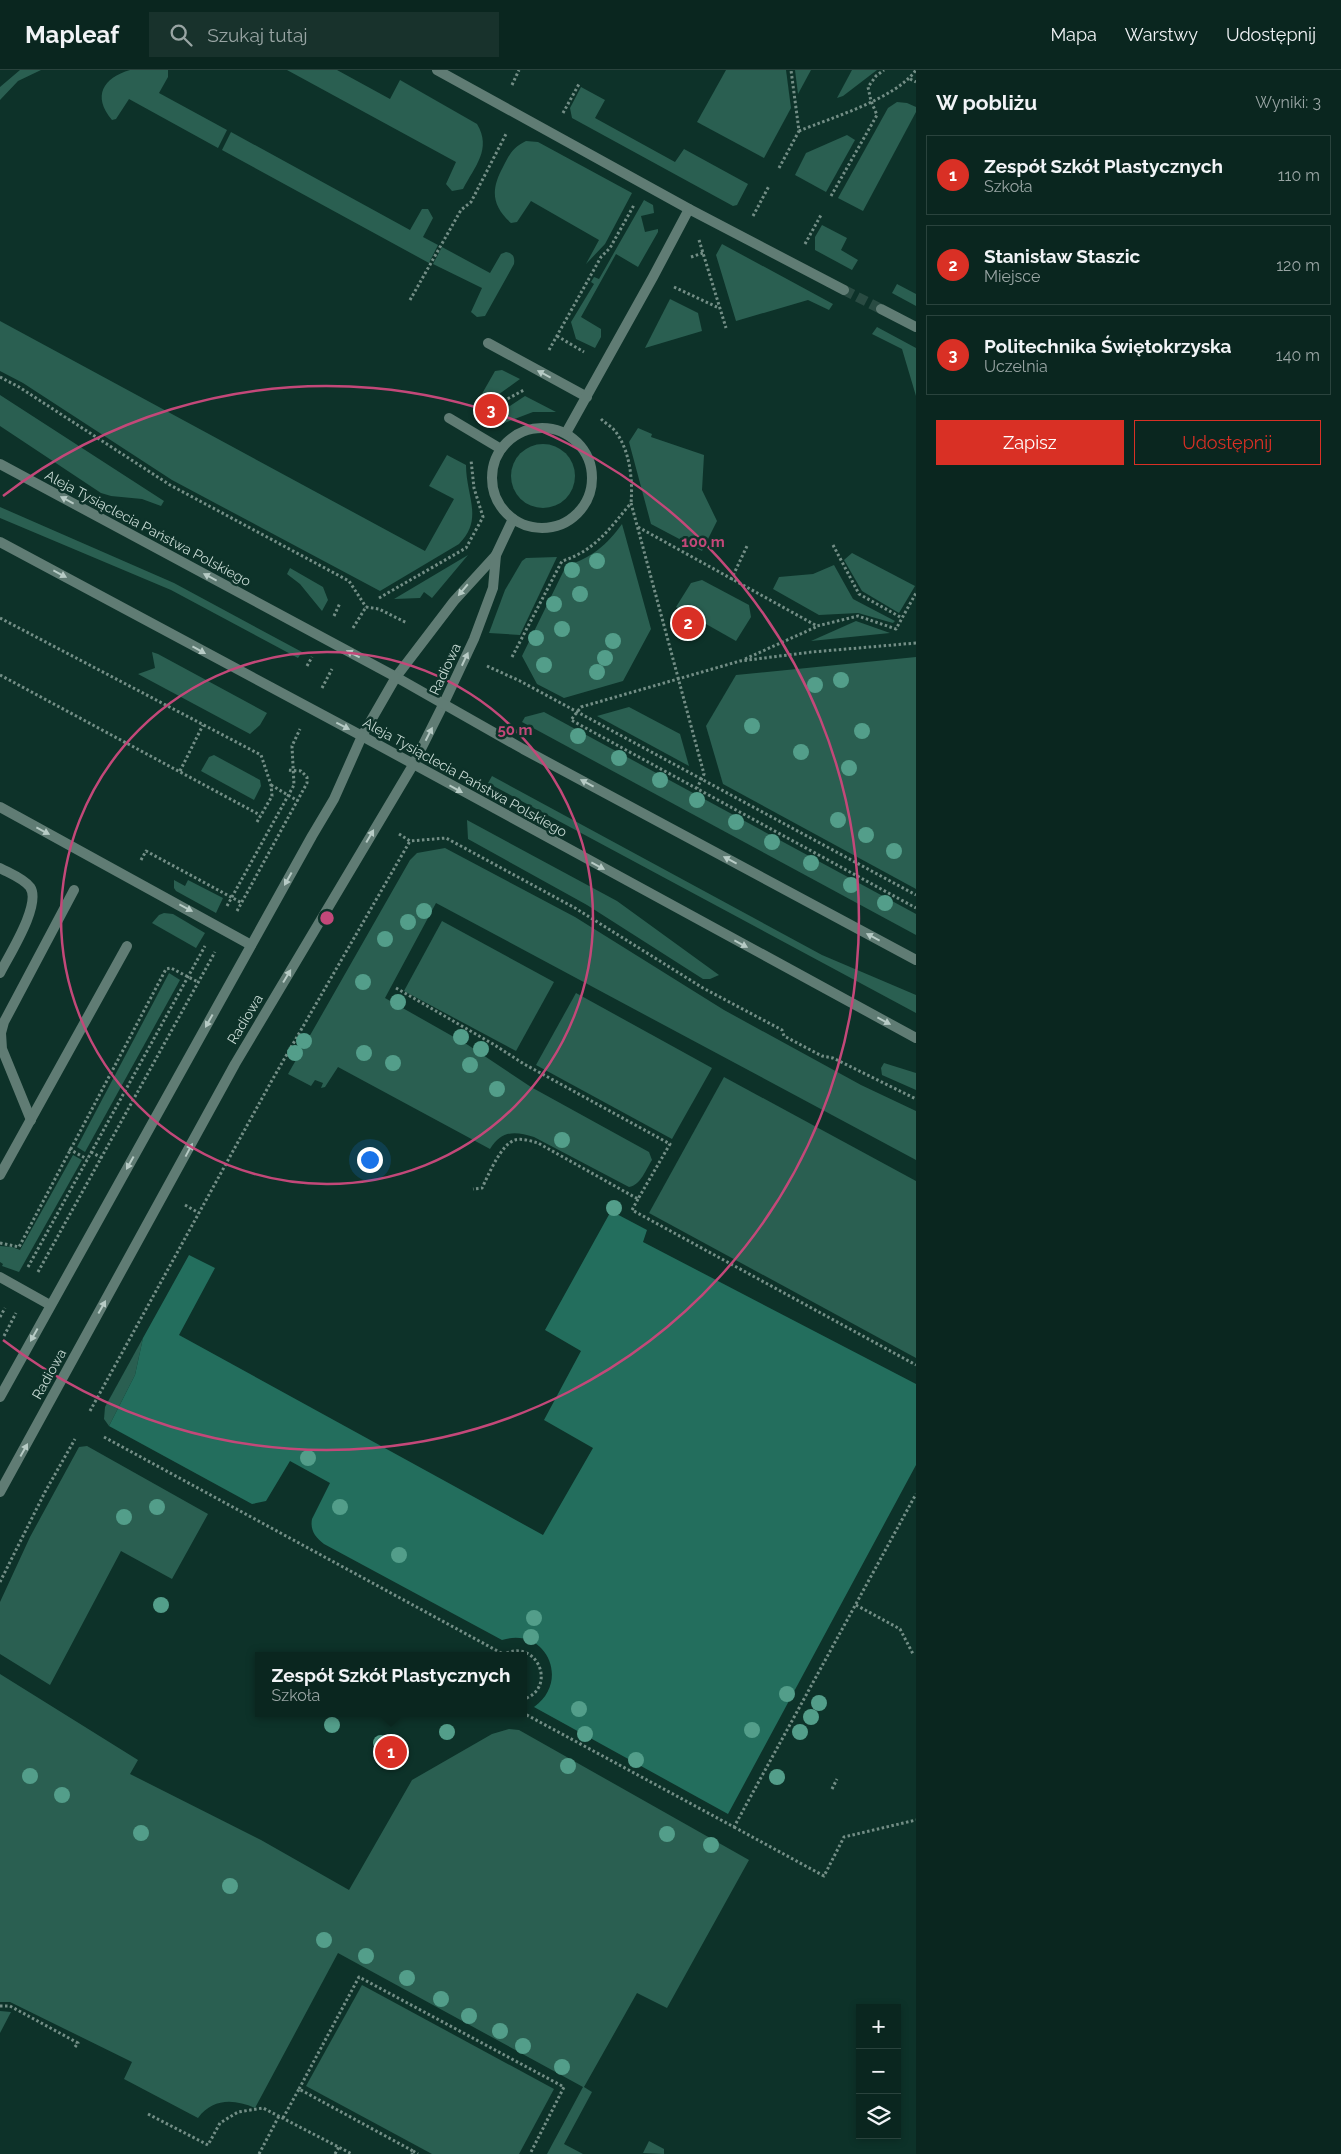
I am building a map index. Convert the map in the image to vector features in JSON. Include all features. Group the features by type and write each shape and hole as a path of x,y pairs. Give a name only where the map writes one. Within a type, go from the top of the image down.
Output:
{"street":[{"path":"437,70 689,209 844,290"},
{"path":"566,433 689,209"},
{"path":"881,309 916,327"},
{"path":"488,343 587,397"},
{"path":"449,418 500,449"},
{"path":"538,427 552,428 566,433 578,442 587,454 592,468 593,483 589,497 581,510 570,520 556,526 541,528 526,526 513,519 501,508 494,494 493,463 500,449 517,434 538,427"},
{"name":"Aleja Tysiąclecia Państwa Polskiego","path":"0,464 444,703 523,749 916,960"},
{"name":"Radiowa","path":"0,1398 2,1385 50,1306 334,799 362,736 396,677 454,601 496,555 513,519"},
{"name":"Aleja Tysiąclecia Państwa Polskiego","path":"0,542 362,736 916,1038"},
{"name":"Radiowa","path":"0,1492 235,1064 413,765 474,639 493,588 496,555"},
{"path":"0,807 251,945"},
{"path":"0,868 25,882 31,890 33,898 30,913 0,973"},
{"path":"31,1120 2,1049 1,1033 4,1022 74,890"},
{"path":"0,1175 127,946"},
{"path":"0,1277 50,1306"}],"path":[{"path":"779,168 799,131 791,70"},
{"path":"831,196 877,115 868,88 876,76 884,70"},
{"path":"799,131 892,92 910,79 916,70"},
{"path":"910,79 916,82"},
{"path":"553,134 579,84"},
{"path":"410,300 461,210 471,202 516,114"},
{"path":"546,355 601,257 610,248 646,184"},
{"path":"742,236 768,186"},
{"path":"689,209 726,328"},
{"path":"793,264 821,215"},
{"path":"669,284 720,308"},
{"path":"557,336 591,356"},
{"path":"0,377 19,387 170,485 349,581 366,608"},
{"path":"488,420 496,404 527,389"},
{"path":"598,415 614,429 620,438 630,469 631,503 704,774 697,788"},
{"path":"379,598 466,548 483,517 474,488 471,459 468,457"},
{"path":"512,656 562,561 578,556 599,541 631,503"},
{"path":"638,527 817,626"},
{"path":"832,545 859,594 902,618"},
{"path":"731,580 747,546"},
{"path":"740,661 817,626 858,616 896,629 916,594"},
{"path":"332,621 340,603"},
{"path":"366,608 378,609 410,625"},
{"path":"351,632 366,608"},
{"path":"1,620 261,755 271,785 272,796 256,822"},
{"path":"916,642 740,661 581,707 571,720 916,908"},
{"path":"483,664 520,681 916,895"},
{"path":"328,678 333,668"},
{"path":"0,675 260,815"},
{"path":"180,771 203,725"},
{"path":"225,909 294,785 292,746 299,731"},
{"path":"233,920 298,802 307,782 307,777 302,771 287,770"},
{"path":"271,785 298,802"},
{"path":"395,832 410,840 446,838 575,908 703,988 782,1030 784,1036 822,1056 833,1058 916,1099"},
{"path":"90,1411 271,1082 410,840"},
{"path":"132,858 140,862 146,851 242,903"},
{"path":"23,1275 206,944"},
{"path":"35,1279 216,950"},
{"path":"0,1243 19,1247 166,970 171,968 198,982"},
{"path":"396,988 524,1064 670,1144 632,1210 916,1365"},
{"path":"473,1189 482,1188 504,1148 514,1140 528,1140 538,1143 638,1199"},
{"path":"70,1149 87,1159"},
{"path":"91,1152 102,1158"},
{"path":"180,1202 200,1213"},
{"path":"0,1317 8,1302"},
{"path":"0,1343 19,1307"},
{"path":"104,1437 497,1652"},
{"path":"0,1582 75,1439"},
{"path":"734,1827 916,1494"},
{"path":"856,1605 900,1629 913,1654"},
{"path":"527,1653 539,1664 541,1680 534,1694 527,1698"},
{"path":"527,1715 824,1876 844,1837 916,1820"},
{"path":"832,1789 837,1779"},
{"path":"259,2154 299,2089 359,1978 564,2088 530,2154"},
{"path":"0,2006 10,2006 78,2042 75,2047"},
{"path":"299,2089 413,2153 418,2154"},
{"path":"148,2114 208,2145 220,2123 238,2112 262,2108 352,2154"},
{"path":"335,2154 339,2147"}],"green space":[{"path":"20,70 41,70 18,81 0,100 0,87"},
{"path":"130,70 168,70 168,77 159,93 227,130 218,148 129,99 116,119 112,120 103,103 103,89 113,78"},
{"path":"287,70 337,70 390,99 400,80 477,124 483,141 482,149 477,165 463,189 452,191 446,184 456,162"},
{"path":"726,70 786,70 791,108 764,158 697,122"},
{"path":"795,70 811,70 798,94"},
{"path":"852,70 877,70 843,96 837,98"},
{"path":"581,87 605,100 595,118 675,162 684,149 748,184 737,205 733,206 572,118 570,108"},
{"path":"897,102 907,103 916,107 916,112 863,211 838,198 888,108"},
{"path":"231,132 410,230 422,209 428,209 433,218 423,237 438,245 429,263 222,150"},
{"path":"847,135 855,140 826,192 795,175 806,153"},
{"path":"526,141 538,142 632,193 605,244 586,264 599,240 531,201 517,222 511,223 500,210 495,196 496,182 512,152"},
{"path":"644,200 653,205 654,213 641,216 645,232 658,229 658,232 638,267 616,254 581,317 601,329 601,337 595,348 576,339 571,322 594,284 591,282 594,277 599,279"},
{"path":"822,225 847,238 841,250 858,260 852,270 815,250 815,237"},
{"path":"722,244 833,304 829,310 808,300 736,321 716,255"},
{"path":"442,247 490,273 501,254 506,252 513,256 514,264 485,316 477,317 471,312 482,288 433,264"},
{"path":"897,284 916,294 916,306 892,293"},
{"path":"670,299 698,313 702,331 645,348"},
{"path":"0,321 425,551 454,499 429,486 447,455 466,465 472,507 471,525 459,544 380,591 172,480 23,383 0,371"},
{"path":"877,327 916,348 916,396 902,349 872,334"},
{"path":"502,370 520,379 488,402 479,416 475,406 495,371"},
{"path":"0,395 164,501 161,506 142,499 111,496 101,493 0,426"},
{"path":"525,396 556,412 533,412 499,425 495,422 501,412"},
{"path":"638,428 652,434 651,437 704,455 702,490 717,521 702,551 651,524 629,442"},
{"path":"543,444 555,446 566,453 573,464 575,476 573,488 566,499 555,506 543,508 531,506 520,499 513,488 511,476 513,464 520,453 531,446"},
{"path":"0,507 174,583 302,652 298,658 171,590 0,518"},
{"path":"622,524 651,629 623,681 564,698 537,684 522,656 566,566 598,550"},
{"path":"852,553 915,586 899,613 862,591 844,560"},
{"path":"468,555 432,598 424,592 420,598 394,599"},
{"path":"557,557 520,635 489,633 505,590 522,561 526,558"},
{"path":"834,565 853,599 895,621 893,623 858,613 819,615 773,589 779,577 813,574"},
{"path":"290,568 323,587 328,600 322,611 300,584 287,574"},
{"path":"702,580 749,605 751,617 736,641 676,607 691,583"},
{"path":"856,621 890,633 811,641"},
{"path":"152,652 267,713 260,725 250,734 138,674 155,668"},
{"path":"916,657 916,889 723,784 706,726 736,675"},
{"path":"629,707 680,734 689,766 597,716"},
{"path":"544,712 916,914 916,935 522,722 525,717"},
{"path":"214,755 260,780 261,786 254,800 201,771 209,757"},
{"path":"492,776 822,955 916,995 916,1013 488,783"},
{"path":"467,820 617,901 719,975 710,979 703,979 587,905 468,839"},
{"path":"445,848 575,917 724,1010 861,1085 916,1111 916,1160 436,903 385,998 468,1045 531,1087 649,1152 652,1160 640,1180 629,1187 534,1137 521,1134 504,1135 490,1149 338,1067 325,1087 321,1088 323,1083 315,1080 311,1086 288,1074 410,860 417,853"},
{"path":"174,880 185,886 188,880 223,898 216,913 176,891"},
{"path":"164,913 173,914 205,933 196,948 152,923 159,915"},
{"path":"442,921 554,982 516,1051 404,991"},
{"path":"169,973 180,980 85,1152 77,1147"},
{"path":"576,993 712,1068 672,1139 536,1065"},
{"path":"884,1063 916,1073 916,1090 882,1075 881,1068"},
{"path":"724,1077 916,1181 916,1358 649,1213"},
{"path":"73,1155 82,1160 19,1272 2,1266 3,1264 0,1262 0,1246 20,1250"},
{"path":"611,1211 647,1230 643,1242 916,1384 916,1465 728,1814 534,1707 545,1696 551,1684 552,1671 548,1658 541,1648 531,1641 518,1638 502,1640 324,1544 313,1530 312,1519 330,1483 290,1461 266,1501 252,1504 109,1426 135,1375 143,1338 189,1255 215,1268 179,1335 543,1535 593,1448 544,1420 581,1351 545,1330"},
{"path":"143,1338 135,1375 109,1426 104,1419 105,1407"},
{"path":"87,1446 208,1514 172,1579 121,1551 50,1685 0,1654 0,1602 30,1537 79,1447"},
{"path":"0,1674 138,1760 130,1774 261,1840 349,1890 412,1780 492,1734 509,1729 519,1730 749,1860 667,2008 637,1993 584,2087 592,2092 564,2144 583,2154 547,2154 583,2087 338,1953 255,2108 239,2103 224,2102 210,2107 198,2118 124,2079 132,2062 10,2002 0,2002"},
{"path":"362,1985 554,2089 519,2154 432,2154 306,2086"},
{"path":"0,2011 11,2012 0,2033"},
{"path":"649,2141 664,2149 664,2154 643,2153"}],"tunnel":[{"path":"844,290 881,309"}],"place":[{"name":"Politechnika Świętokrzyska","path":"491,410"},
{"name":"Stanisław Staszic","path":"688,623"},
{"name":"Zespół Szkół Plastycznych","path":"391,1752"}]}
